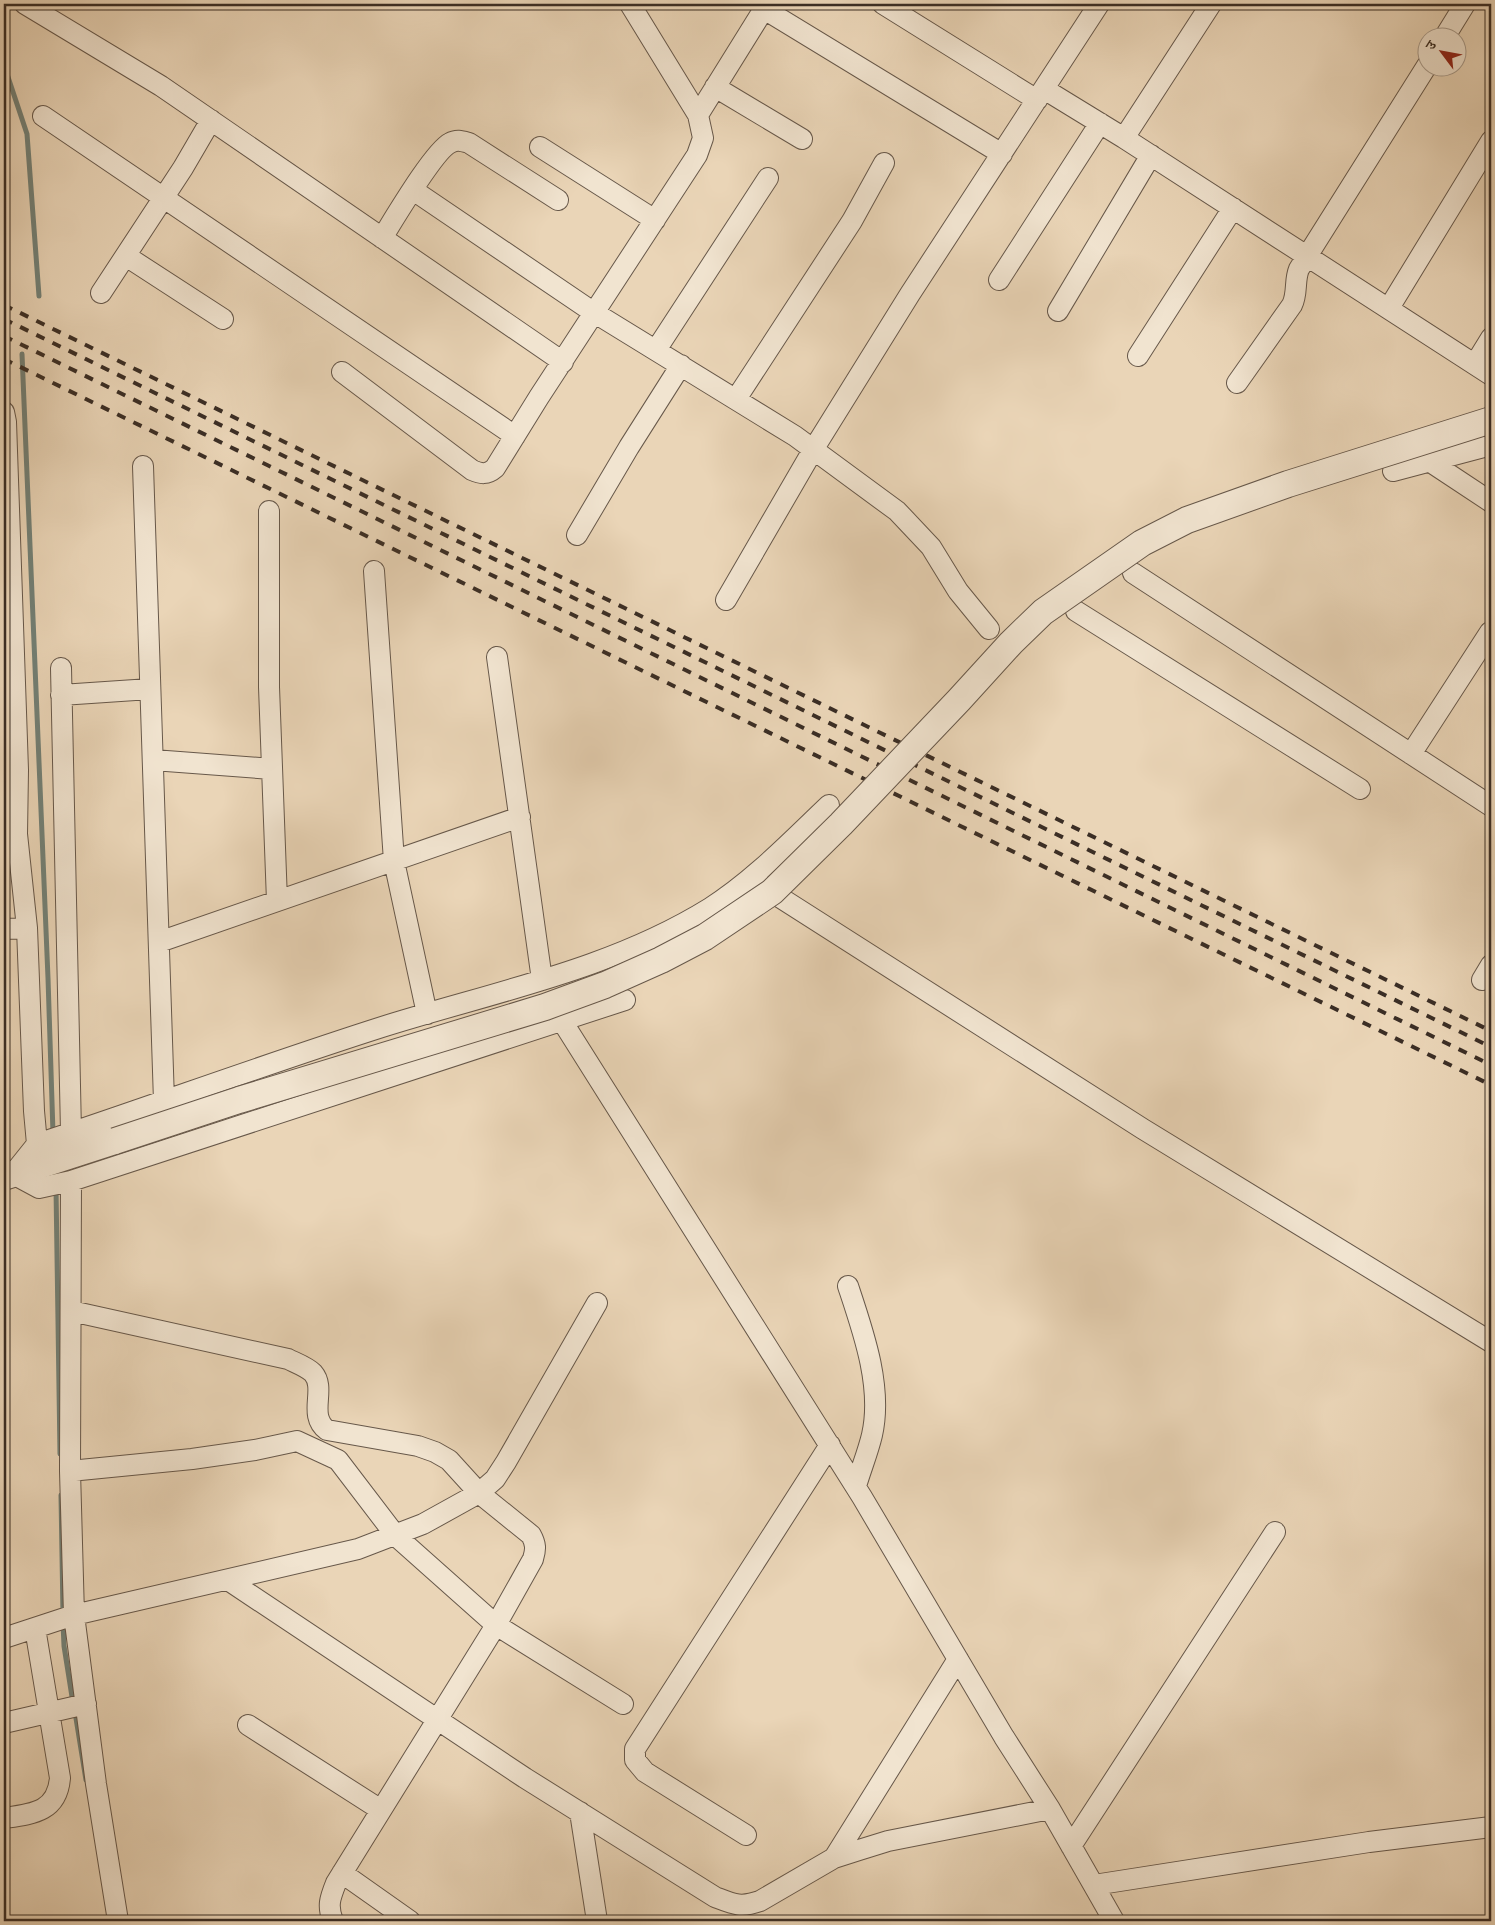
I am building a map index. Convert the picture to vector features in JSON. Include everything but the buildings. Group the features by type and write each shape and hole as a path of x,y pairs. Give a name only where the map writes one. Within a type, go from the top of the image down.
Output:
{"street":[{"path":"25,4 161,86 563,362"},
{"path":"342,372 478,473 489,473 495,468 697,155 703,138 698,115 630,4"},
{"path":"883,4 1041,95 1100,123 1483,369 1491,338"},
{"path":"726,600 813,450 910,294 1099,4"},
{"path":"1124,138 1211,4"},
{"path":"1450,28 1465,4"},
{"path":"698,115 766,6 1002,154"},
{"path":"1238,383 1292,305 1295,298 1296,277 1307,256 1419,78"},
{"path":"715,87 802,139"},
{"path":"43,116 515,436"},
{"path":"101,293 164,197 211,120"},
{"path":"999,280 1100,123"},
{"path":"382,238 437,155 449,143 458,140 469,143 558,200"},
{"path":"1389,308 1491,141"},
{"path":"540,147 655,220"},
{"path":"1058,311 1150,155"},
{"path":"736,399 852,221 884,164"},
{"path":"656,350 768,178"},
{"path":"413,190 595,312 736,399 813,450 897,511 931,546 958,591 989,629"},
{"path":"1138,356 1233,208"},
{"path":"126,256 223,319"},
{"path":"577,535 629,447 681,365"},
{"path":"4,412 6,422 9,692 18,770 10,831 27,928 34,1111 53,1138"},
{"path":"8,1176 248,1097 546,1006 605,985 661,960 705,937 772,892 841,824 959,700 1011,642 1036,618 1142,542 1187,520 1280,487 1491,420"},
{"path":"1393,471 1491,445"},
{"path":"1429,461 1491,502"},
{"path":"142,466 164,1101"},
{"path":"269,511 269,687 276,901"},
{"path":"374,571 394,861 427,1014"},
{"path":"1133,573 1411,754 1490,802"},
{"path":"1076,611 1360,789"},
{"path":"1411,754 1490,632"},
{"path":"497,657 542,980"},
{"path":"53,1138 61,668"},
{"path":"62,695 150,689"},
{"path":"153,760 272,769"},
{"path":"8,1176 53,1138 383,1027 585,966 637,946 710,907 764,866 830,805"},
{"path":"159,942 520,817"},
{"path":"749,878 1143,1129 1491,1342"},
{"path":"4,928 27,928"},
{"path":"8,1176 39,1188 61,1183 625,1000"},
{"path":"562,1022 856,1486 958,1659 1050,1809 1114,1921"},
{"path":"4,1818 40,1811 50,1805 56,1797 71,1708 70,1311 61,1183"},
{"path":"848,1286 866,1340 875,1404 872,1434 856,1486"},
{"path":"4,1638 72,1616 358,1550 423,1524 479,1493 495,1479 506,1462 597,1303"},
{"path":"70,1311 288,1359 313,1373 318,1382 318,1419 327,1430 418,1446 435,1452 449,1460 479,1493 530,1535 536,1550 527,1571 496,1625 342,1873 328,1906 333,1921"},
{"path":"70,1471 210,1456 255,1450 297,1441 338,1460 396,1536 496,1625 623,1704"},
{"path":"746,1835 645,1772 635,1760 635,1749 830,1445"},
{"path":"1071,1846 1275,1532"},
{"path":"228,1580 438,1718 525,1778 714,1896 738,1906 748,1906 760,1901 834,1858 888,1841 1050,1809"},
{"path":"42,1626 96,1784 118,1921"},
{"path":"834,1858 958,1659"},
{"path":"4,1724 71,1708"},
{"path":"248,1725 381,1810"},
{"path":"580,1812 597,1921"},
{"path":"1094,1885 1370,1842 1491,1827"},
{"path":"342,1873 410,1921"}],"waterway":[{"path":"4,65 27,134 39,296"},
{"path":"22,354 53,1133"},
{"path":"56,1188 60,1454"},
{"path":"61,1495 63,1614"},
{"path":"63,1623 64,1646 73,1703"},
{"path":"75,1712 86,1780"}],"railway":[{"path":"4,305 1491,1031"},
{"path":"4,319 1491,1047"},
{"path":"4,336 1491,1065"},
{"path":"4,359 1491,1085"}]}
